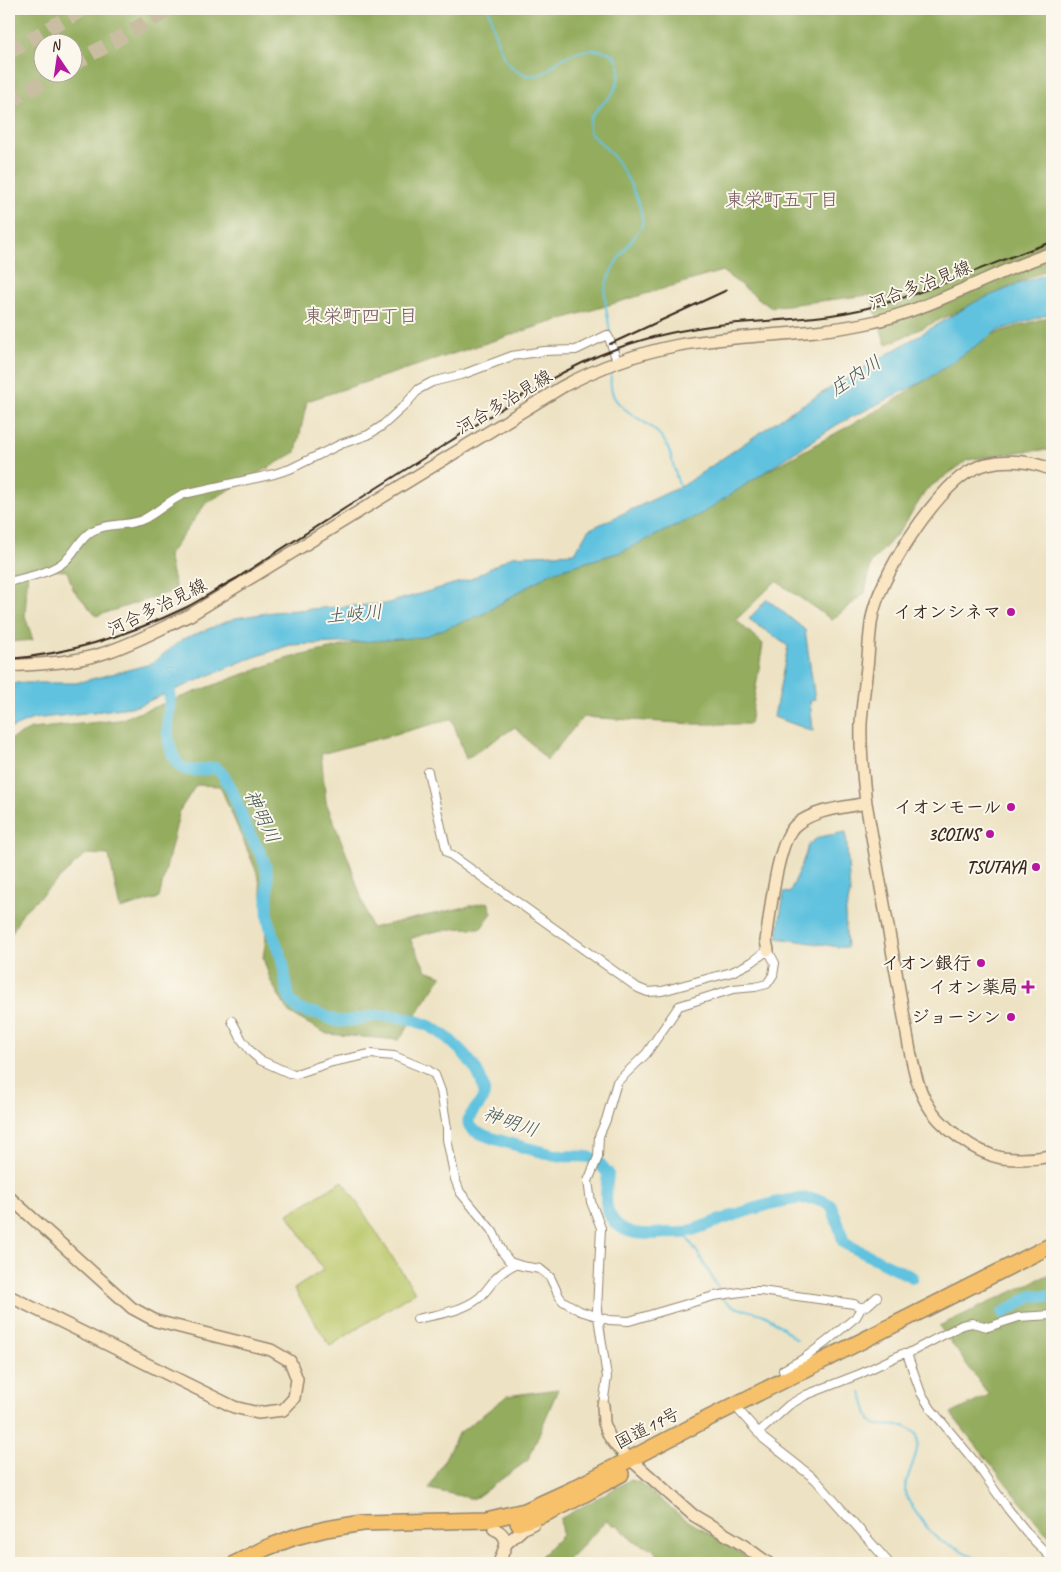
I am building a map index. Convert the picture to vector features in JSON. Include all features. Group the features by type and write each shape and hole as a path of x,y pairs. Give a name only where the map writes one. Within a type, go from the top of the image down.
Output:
{"highway":[{"name":"国道19号","path":"253,1563 288,1548 333,1536 387,1529 494,1529 522,1517 571,1490 633,1462 737,1409 786,1380 1052,1245"},
{"name":"国道19号","path":"737,1409 799,1384 982,1287 1052,1254"},
{"name":"国道19号","path":"236,1563 266,1548 295,1537 326,1529 364,1523 486,1520 545,1515 568,1504 633,1462"}],"street":[{"name":"河合多治見線","path":"9,666 72,661 102,654 190,615 562,387 617,361 680,345 833,329 869,323 912,310 1015,267 1052,254"},
{"path":"9,582 52,569 66,560 82,538 92,531 106,526 126,524 144,519 171,500 184,494 290,469 341,444 368,435 382,426 405,406 419,389 432,382 464,374 512,356 544,351 576,350 607,335 617,361"},
{"path":"1052,470 1025,462 1003,461 969,471 949,486 896,559 881,589 872,617 861,724 862,766 866,803 917,1083 936,1117 949,1129 976,1148 1000,1158 1024,1160 1052,1156"},
{"path":"428,772 447,852 638,988 648,992 662,991 732,972 752,962 768,950"},
{"path":"768,1563 740,1543 692,1514 617,1447 609,1436 604,1423 603,1405 607,1377 597,1310 600,1228 590,1202 588,1180 598,1157 599,1136 606,1120 617,1082 646,1054 679,1006 732,989 755,988 767,984 773,975 774,963 766,941 780,852 786,837 795,825 811,816 866,803"},
{"path":"232,1021 242,1040 252,1053 260,1060 289,1073 296,1074 326,1063 370,1054 394,1056 428,1070 434,1075 441,1091 447,1139 455,1180 460,1192 493,1232 503,1253 510,1262 540,1269 550,1277 563,1301 580,1311 609,1320 629,1321 714,1296 748,1291 844,1302 861,1308"},
{"path":"9,1197 132,1308 156,1321 272,1350 290,1361 297,1378 294,1398 282,1410 258,1412 234,1407 9,1296"},
{"path":"417,1319 468,1306 487,1291 504,1270 515,1264"},
{"path":"786,1380 783,1370 803,1359 847,1326 856,1317 861,1308 877,1297"},
{"path":"758,1433 790,1405 806,1395 860,1374 894,1357 907,1354 962,1325 972,1323 988,1327 1020,1317 1052,1315"},
{"path":"907,1354 920,1393 931,1409 975,1462 1008,1509 1052,1559"},
{"path":"737,1409 758,1433 814,1479 889,1563"},
{"path":"506,1544 524,1528 552,1516 568,1504"},
{"path":"498,1563 511,1532 522,1517"},
{"path":"494,1529 502,1534 506,1544"}],"green space":[{"path":"9,9 1052,9 1052,267 886,345 870,295 770,307 722,271 542,325 307,401 296,452 206,503 168,556 176,590 96,616 73,589 67,571 28,569 25,616 33,640 9,642"},
{"path":"1052,316 1052,450 1024,451 968,460 927,489 900,531 871,563 865,593 832,620 776,581 736,620 763,644 750,724 694,724 583,717 547,760 515,727 466,759 452,719 321,754 326,802 350,863 371,928 488,902 492,913 481,928 446,930 410,939 426,970 442,976 399,1040 327,1034 289,1013 271,982 263,958 266,938 262,894 258,875 220,786 196,785 180,810 159,898 120,909 109,855 86,854 23,912 9,938 9,740 31,729 119,720 285,659 481,615 552,572 621,552 894,401 990,335"},
{"path":"343,1181 415,1292 330,1346 294,1289 323,1270 288,1214"},
{"path":"1052,1273 1052,1538 1044,1531 951,1414 989,1395 939,1326"},
{"path":"558,1389 528,1460 474,1499 429,1489 458,1434 507,1396"},
{"path":"630,1480 639,1482 682,1517 754,1563 666,1563 651,1548 634,1542 618,1526 606,1521 565,1563 534,1563 562,1535 560,1519"}],"water":[{"path":"1052,272 1052,313 997,331 928,379 838,424 701,514 621,552 552,572 481,615 423,637 290,645 243,661 137,706 33,719 9,729 9,683 76,683 151,664 183,639 236,618 273,612 385,604 471,579 512,556 575,553 588,530 684,485 787,414 975,302"},
{"path":"767,599 805,630 815,700 810,701 813,731 774,717 788,646 749,619"},
{"path":"846,832 850,894 845,914 847,948 777,938 784,892 790,893 808,845 819,837"}],"waterway":[{"path":"489,9 496,38 504,57 517,71 526,75 534,76 540,74 564,58 587,50 607,52 614,56 618,62 619,74 616,88 595,112 589,122 589,128 591,134 613,156 628,180 640,209 642,226 620,256 607,281 605,296 610,333"},
{"path":"613,367 611,383 613,394 619,404 657,432 665,442 681,489"},
{"name":"神明川","path":"169,680 168,738 170,748 176,762 180,766 195,771 216,768 231,789 244,823 265,863 268,880 269,923 282,960 289,996 297,1008 337,1021 375,1016 403,1018 419,1022 440,1032 469,1059 481,1081 484,1096 469,1120 472,1129 500,1141 543,1152 594,1159 608,1173 606,1197 608,1211 618,1226 625,1230 641,1234 681,1233 759,1207 800,1199 816,1199 829,1204 831,1207 836,1216 844,1243 912,1277"},
{"path":"684,1233 721,1293"},
{"name":"神明川","path":"1003,1313 1033,1295 1052,1297"},
{"path":"723,1298 737,1308 766,1316 797,1340"},
{"path":"861,1392 870,1420 876,1425 905,1426 917,1434 917,1449 905,1490 909,1501 919,1516 930,1531 943,1543 957,1548 984,1563"}],"tunnel":[{"path":"9,52 83,9"},
{"path":"82,59 170,9"},
{"path":"9,102 43,82"}],"railway":[{"path":"9,659 55,653 100,641 144,626 187,607 237,578 510,403 552,378 595,357 645,339 685,330 727,324 800,319 871,307 923,291 1052,242"},
{"path":"610,344 727,290"}],"place":[{"name":"イオンシネマ","path":"1011,612"},
{"name":"イオンモール","path":"1011,807"},
{"name":"3COINS","path":"990,834"},
{"name":"TSUTAYA","path":"1036,867"},
{"name":"イオン銀行","path":"981,963"},
{"name":"イオン薬局","path":"1028,987"},
{"name":"ジョーシン","path":"1011,1017"}],"district":[{"name":"東栄町五丁目","path":"782,199"},
{"name":"東栄町四丁目","path":"361,315"}],"water label":[{"name":"庄内川","path":"855,375"},
{"name":"土岐川","path":"354,613"}]}
